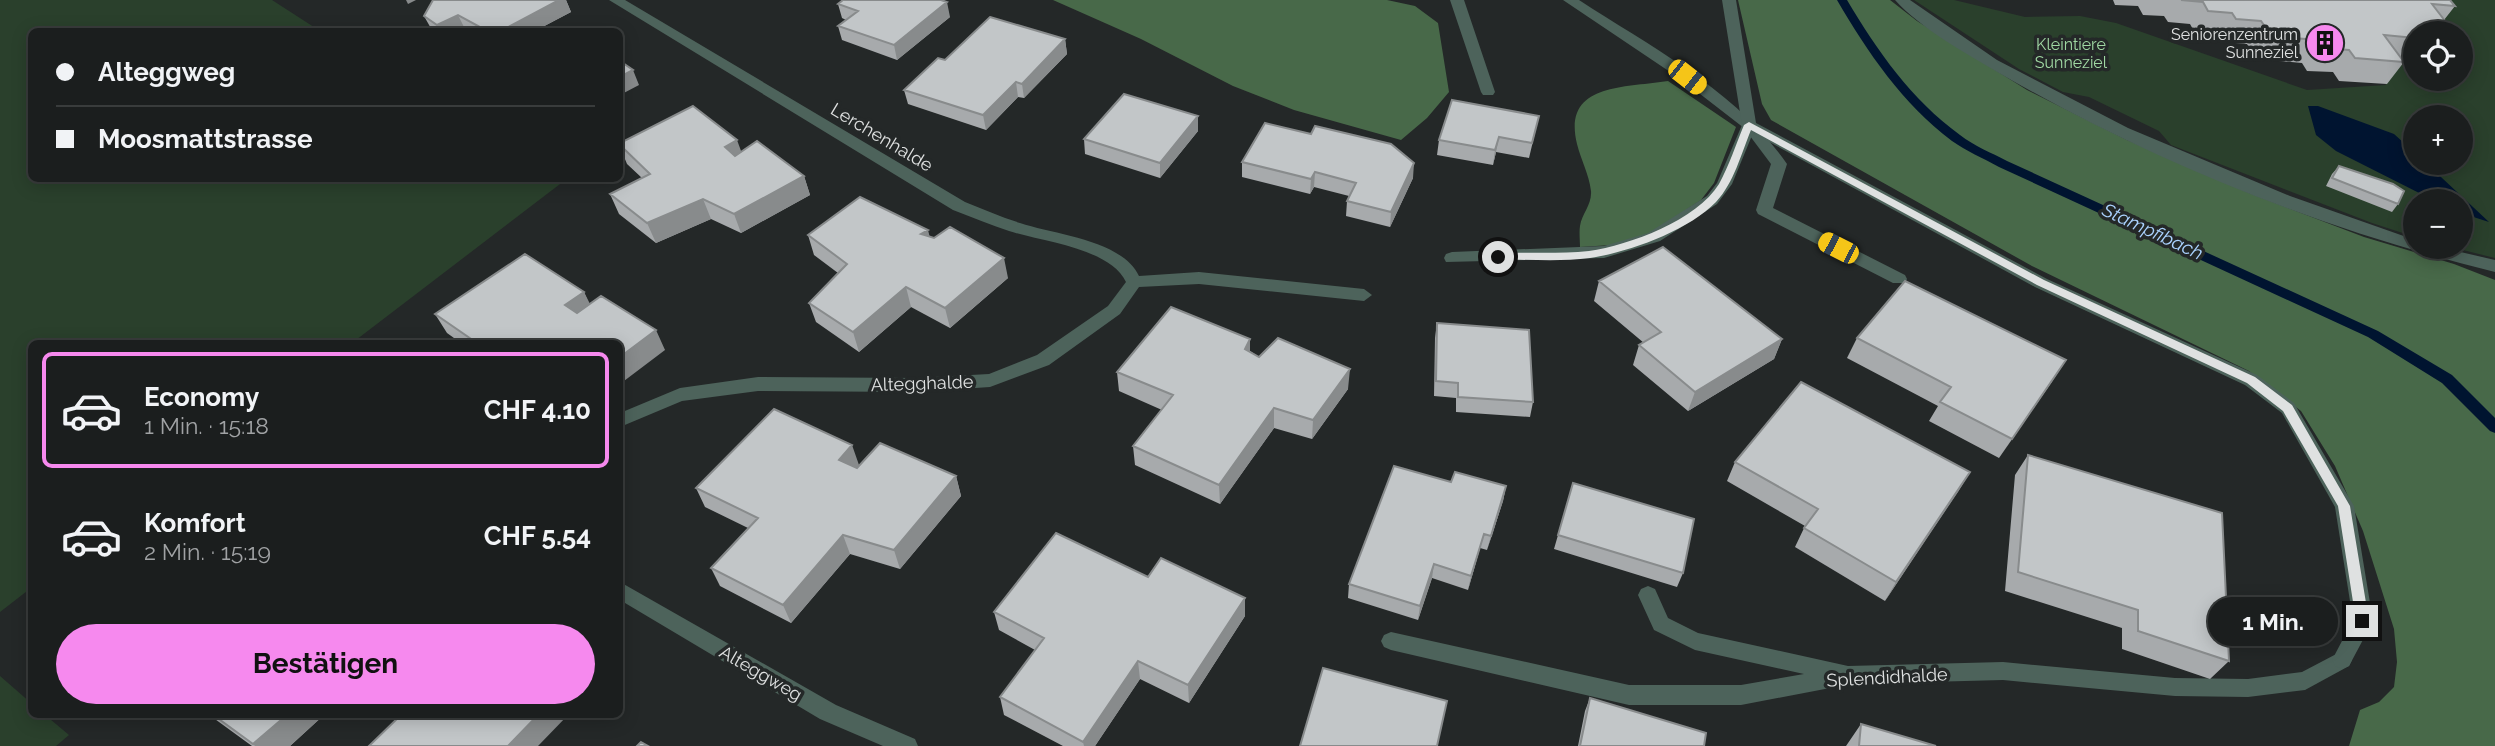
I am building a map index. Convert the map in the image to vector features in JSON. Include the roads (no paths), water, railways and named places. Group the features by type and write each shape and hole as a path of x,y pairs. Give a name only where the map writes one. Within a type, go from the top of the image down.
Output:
{"street":[{"name":"Lerchenhalde","path":"616,0 959,205 1014,227 1101,251 1127,267 1134,282"},
{"path":"1457,0 1488,92"},
{"path":"1570,0 1687,77 1749,125 1779,164 1764,210 1899,279"},
{"path":"1452,258 1590,254 1654,237 1712,200 1724,184 1749,125 1729,0"},
{"path":"1902,0 1994,65 2101,121 2229,178 2360,229 2403,242"},
{"name":"Splendidhalde","path":"1391,641 1629,695 1741,695 1851,675 2003,671 2175,687 2248,688 2305,681 2342,660 2362,621 2344,506 2288,408 2251,380 2041,283 1749,125"},
{"path":"2467,259 2495,266"},
{"path":"1134,282 1199,278 1364,295"},
{"name":"Altegghalde","path":"623,419 680,395 758,384 916,386 990,380 1043,360 1114,310 1134,282"},
{"name":"Alteggweg","path":"623,592 828,712 907,746"},
{"path":"1648,595 1661,624 1695,641 1851,675"}],"water":[{"path":"2308,106 2318,106 2394,134 2403,142 2403,175 2439,175 2454,189 2411,189 2336,151 2316,135"},
{"path":"2473,207 2489,222 2473,217"}],"waterway":[{"name":"Stampfibach","path":"1842,0 1870,48 1892,77 1957,139 2003,164 2373,334 2447,379 2495,427"}],"place":[{"name":"Seniorenzentrum Sunneziel","path":"2325,43"}],"park label":[{"name":"Kleintiere Sunneziel","path":"2071,53"}]}
